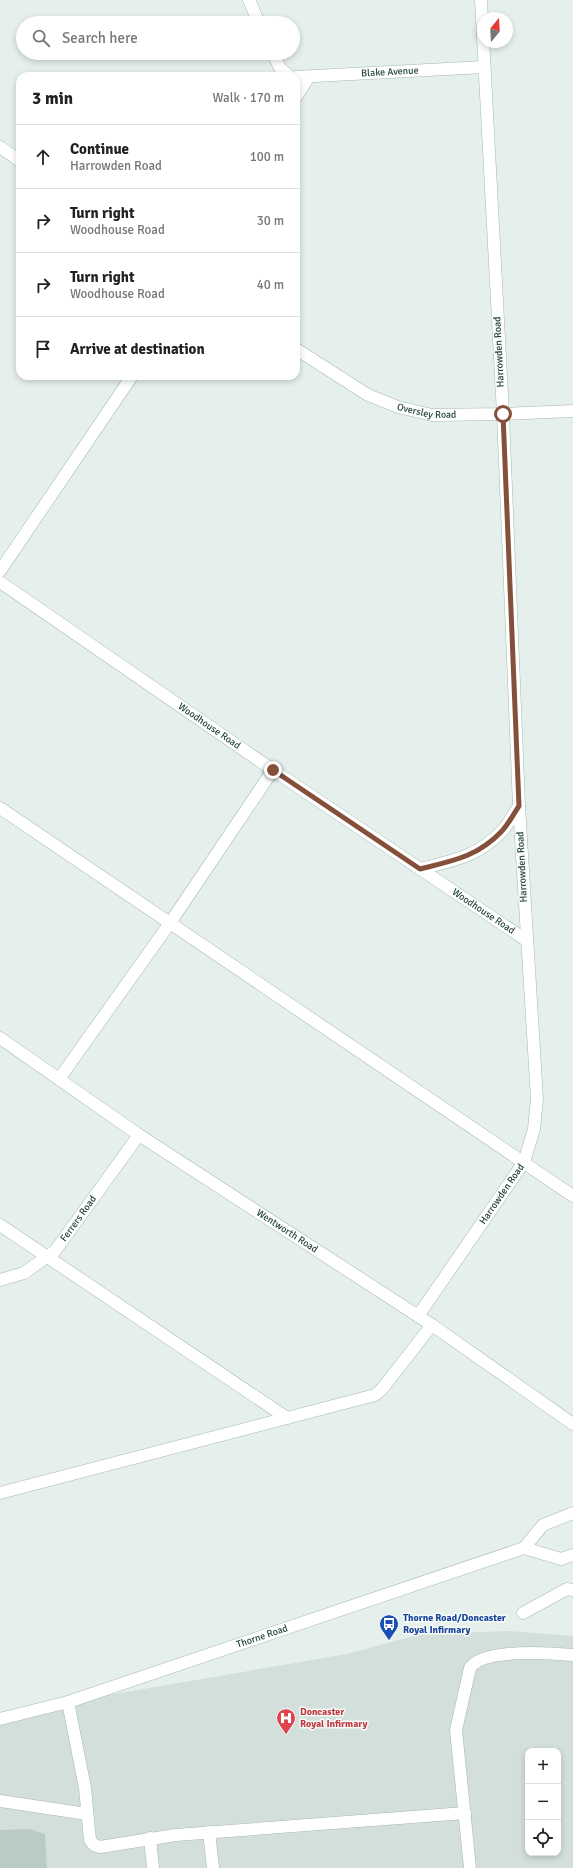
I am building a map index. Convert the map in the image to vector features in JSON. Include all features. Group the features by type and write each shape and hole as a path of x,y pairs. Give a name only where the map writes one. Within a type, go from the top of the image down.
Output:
{"street":[{"path":"249,0 256,16"},
{"name":"Harrowden Road","path":"418,1316 524,1162 534,1129 537,1099 526,940 519,806 503,414 481,0"},
{"path":"276,60 280,68 284,72"},
{"name":"Blake Avenue","path":"302,78 484,67"},
{"path":"0,147 16,158"},
{"name":"Oversley Road","path":"300,352 368,395 398,407 432,415 573,411"},
{"path":"0,571 129,380"},
{"name":"Woodhouse Road","path":"0,582 273,770 526,940"},
{"path":"59,1079 170,923 273,770"},
{"path":"420,869 468,856 486,846 502,831 519,806"},
{"path":"0,808 573,1196"},
{"name":"Wentworth Road","path":"0,1038 139,1135 432,1325 573,1424"},
{"name":"Ferrers Road","path":"0,1280 24,1273 55,1251 139,1135"},
{"path":"0,1225 287,1418"},
{"path":"0,1493 375,1395 382,1389 432,1325"},
{"path":"573,1513 543,1525 524,1548 561,1559 573,1555"},
{"name":"Thorne Road","path":"0,1720 68,1702 524,1548"},
{"path":"524,1613 566,1590 573,1590"},
{"path":"470,1868 456,1730 470,1668 473,1663 496,1656 536,1652 573,1654"},
{"path":"68,1702 85,1788 90,1840 94,1845 100,1847 150,1838 209,1832 465,1814"},
{"path":"0,1801 87,1814"},
{"path":"209,1832 213,1868"},
{"path":"150,1838 153,1868"}],"shaded area":[{"name":"Doncaster Royal Infirmary","path":"509,1631 573,1636 573,1868 0,1868 0,1719 68,1702 347,1654 421,1634"}],"building":[{"path":"29,1829 45,1834 47,1868 0,1868 0,1830"}],"place":[{"name":"Thorne Road/Doncaster Royal Infirmary","path":"389,1641"},
{"name":"Doncaster Royal Infirmary","path":"286,1735"}],"route":[{"path":"273,770 420,869 468,856 486,846 502,831 519,806 503,414"}]}
